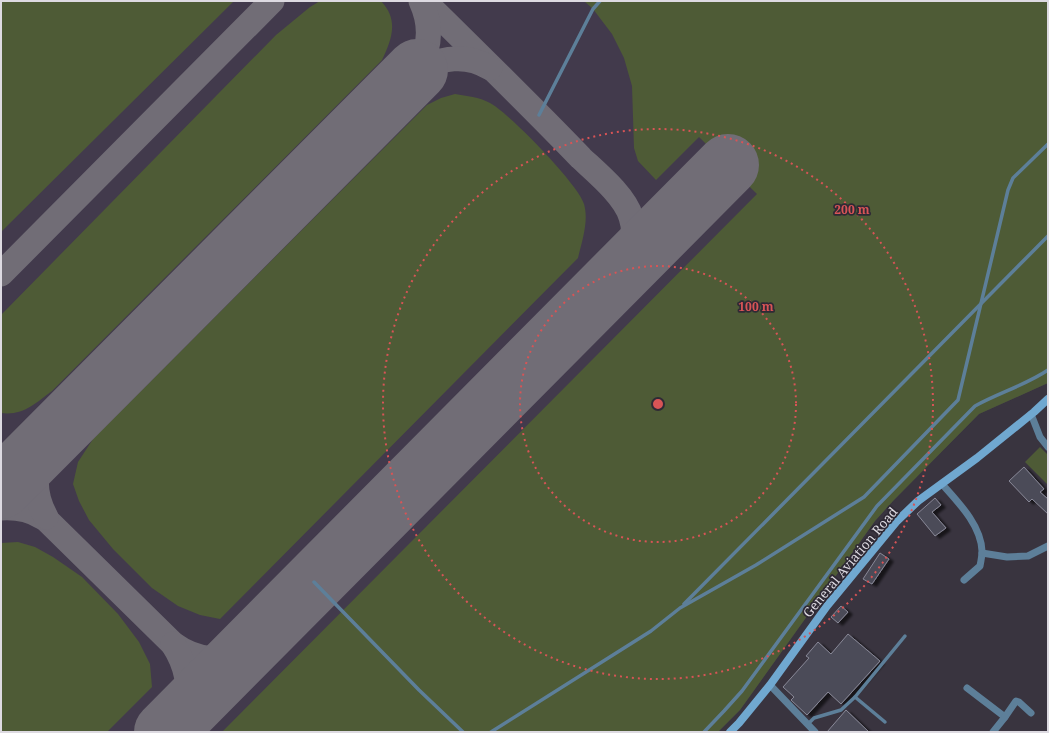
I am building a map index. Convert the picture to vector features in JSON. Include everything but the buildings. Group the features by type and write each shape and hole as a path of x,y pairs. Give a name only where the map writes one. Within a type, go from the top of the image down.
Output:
{"main road":[{"name":"General Aviation Road","path":"730,732 770,685 827,606 897,521 918,501 977,458 1031,414 1048,398"}],"street":[{"path":"1031,414 1040,437 1048,447"},
{"path":"942,484 959,503 975,527 982,553 980,566 964,580"},
{"path":"982,553 1007,557 1028,556 1048,546"},
{"path":"770,685 815,732"},
{"path":"968,688 1005,717"},
{"path":"993,732 1016,702 1019,702 1031,713"}],"lane":[{"path":"539,115 593,10 600,1"},
{"path":"680,608 756,565 864,497 958,400 1008,190 1013,178 1048,144"},
{"path":"491,732 651,631 680,608 1048,236"},
{"path":"704,732 742,691 877,506 975,406 1048,370"},
{"path":"314,582 413,685 463,732"},
{"path":"808,724 814,718 841,710 855,697 905,636"},
{"path":"855,697 885,722"}],"shaded area":[{"path":"1,1 1048,1 1048,383 979,414 893,501 875,521 740,710 718,732 1,732"}],"green space":[{"path":"1,1 234,1 1,232"},
{"path":"320,1 381,1 387,8 392,22 389,45 382,60 52,391 23,411 16,413 1,413 1,315 276,35 310,7"},
{"path":"584,1 1048,1 1048,383 979,414 893,501 875,521 740,710 718,732 222,732 757,194 699,137 656,180 638,161 634,148 632,86 624,58 612,34 593,9"},
{"path":"455,94 482,99 499,109 542,150 570,181 584,204 586,217 578,258 220,619 200,615 178,606 152,588 113,549 89,520 79,501 73,484 78,462 93,439 427,105 441,98"},
{"path":"1040,447 1048,455 1048,485 1025,462"},
{"path":"18,542 35,547 53,557 82,577 118,614 139,642 150,664 152,687 107,732 1,732 1,543"}],"taxiway":[{"path":"1,274 272,1"},
{"path":"417,70 425,53 428,36 427,19 421,1"},
{"path":"424,1 617,193 623,201 631,217 634,233 632,248 619,275"},
{"path":"417,70 444,60 454,59 472,60 490,68"},
{"path":"1,457 14,457 26,454 48,441"},
{"path":"46,517 38,498 36,479 40,460 48,441"},
{"path":"1,475 173,644 192,654 210,658 229,656 248,648"},
{"path":"1,508 22,509 42,517"},
{"path":"173,644 185,668 188,685 185,712"}],"runway":[{"path":"1,488 417,70"},
{"path":"165,732 728,165"}]}
